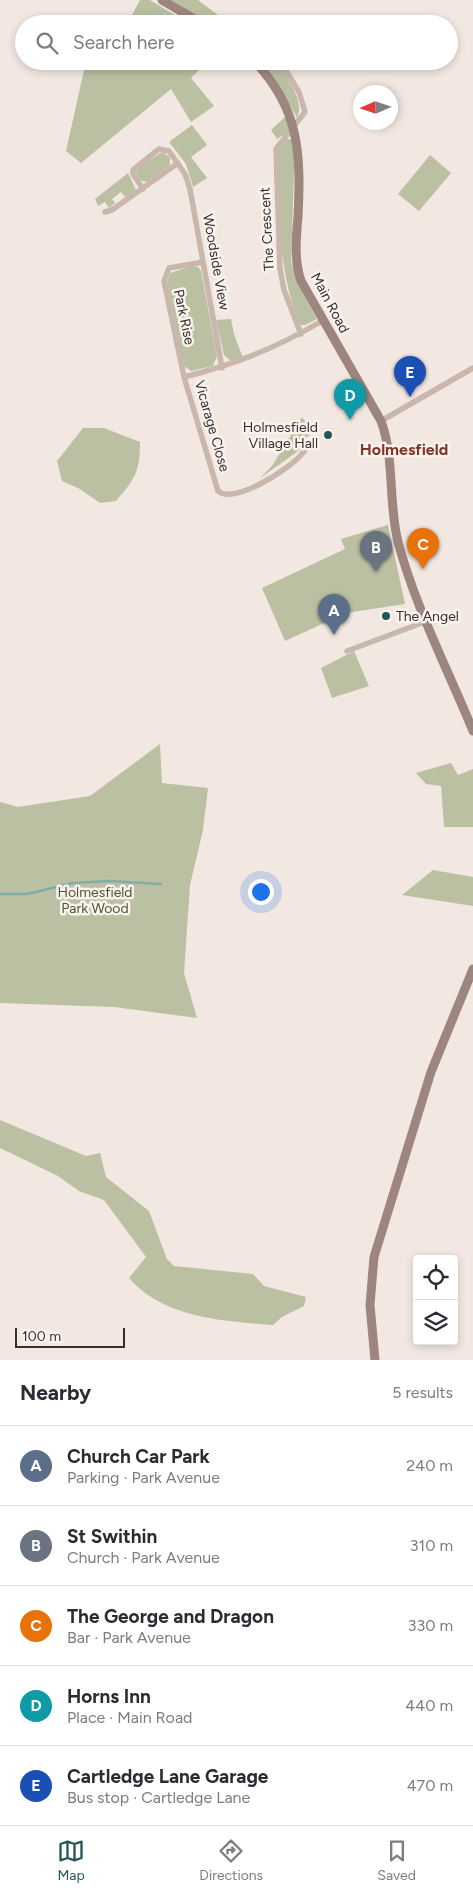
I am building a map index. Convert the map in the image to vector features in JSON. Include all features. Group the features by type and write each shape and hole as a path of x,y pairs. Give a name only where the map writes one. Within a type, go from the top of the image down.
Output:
{"main road":[{"path":"162,0 188,15"},
{"name":"Main Road","path":"261,70 276,88 295,128 299,160 297,270 322,321 381,421 387,447 395,529 408,571 427,621 473,731"},
{"path":"375,1360 370,1305 374,1258 432,1072 473,969"}],"street":[{"path":"286,70 305,106 303,116 295,128"},
{"name":"The Crescent","path":"295,128 276,149 278,239 284,290 301,334"},
{"name":"Woodside View","path":"143,189 133,174 133,170 153,152 164,149 178,164 190,190 222,368"},
{"path":"105,212 112,210 178,164"},
{"name":"Park Rise","path":"184,377 175,342 164,275 169,268 203,262"},
{"path":"184,377 222,368 270,350 322,321"},
{"path":"381,421 473,368"},
{"name":"Vicarage Close","path":"184,377 215,480 222,494 234,494 268,479 298,458 309,442"},
{"path":"347,651 427,621"}],"green space":[{"path":"140,0 150,0 175,15 132,15"},
{"path":"171,0 198,0 218,15 196,15"},
{"path":"84,70 199,70 191,78 214,106 191,122 171,89 81,163 66,151"},
{"path":"266,70 282,70 290,82 299,104 297,118 278,84"},
{"path":"286,116 290,127 285,134 277,139 271,130"},
{"path":"192,125 207,145 191,157 207,178 193,187 186,164 169,142"},
{"path":"287,139 293,140 295,148 291,261 298,285 317,319 305,325 300,325 292,304 283,261 278,150"},
{"path":"162,152 170,157 170,165 147,182 139,180 136,172 139,167"},
{"path":"430,155 451,173 419,211 398,194"},
{"path":"128,173 136,190 125,197 121,192 112,199 115,203 109,208 105,202 98,206 95,199"},
{"path":"192,266 198,267 201,271 217,356 213,366 191,371 184,366 167,282 170,273"},
{"path":"231,319 234,334 243,358 231,361 224,355 216,320"},
{"path":"302,417 313,432 305,439 301,449 259,479 272,466"},
{"path":"83,428 104,428 140,442 139,461 135,474 128,487 116,501 100,503 80,489 62,481 57,461"},
{"path":"388,525 405,604 346,613 285,641 262,588 345,549 341,539"},
{"path":"354,651 369,686 332,698 321,668"},
{"name":"Holmesfield Park Wood","path":"160,744 162,783 208,788 203,830 190,885 184,973 197,1018 114,1007 0,1003 0,802 18,807 90,796"},
{"path":"451,763 458,775 473,769 473,827 444,827 441,786 426,784 416,773"},
{"path":"433,870 473,877 473,906 402,895"},
{"path":"0,1120 86,1156 100,1153 106,1177 149,1211 167,1259 174,1266 253,1274 264,1286 306,1297 304,1306 282,1317 273,1325 214,1319 195,1315 159,1302 129,1278 146,1257 104,1200 79,1191 58,1176 0,1148"}],"waterway":[{"path":"0,894 27,894 73,883 109,881 161,884"}],"place":[{"name":"Cartledge Lane Garage","path":"410,397"},
{"name":"Horns Inn","path":"350,420"},
{"name":"Holmesfield Village Hall","path":"328,435"},
{"name":"The George and Dragon","path":"423,569"},
{"name":"St Swithin","path":"376,572"},
{"name":"The Angel","path":"386,616"},
{"name":"Church Car Park","path":"334,635"}],"district":[{"name":"Holmesfield","path":"404,449"}]}
